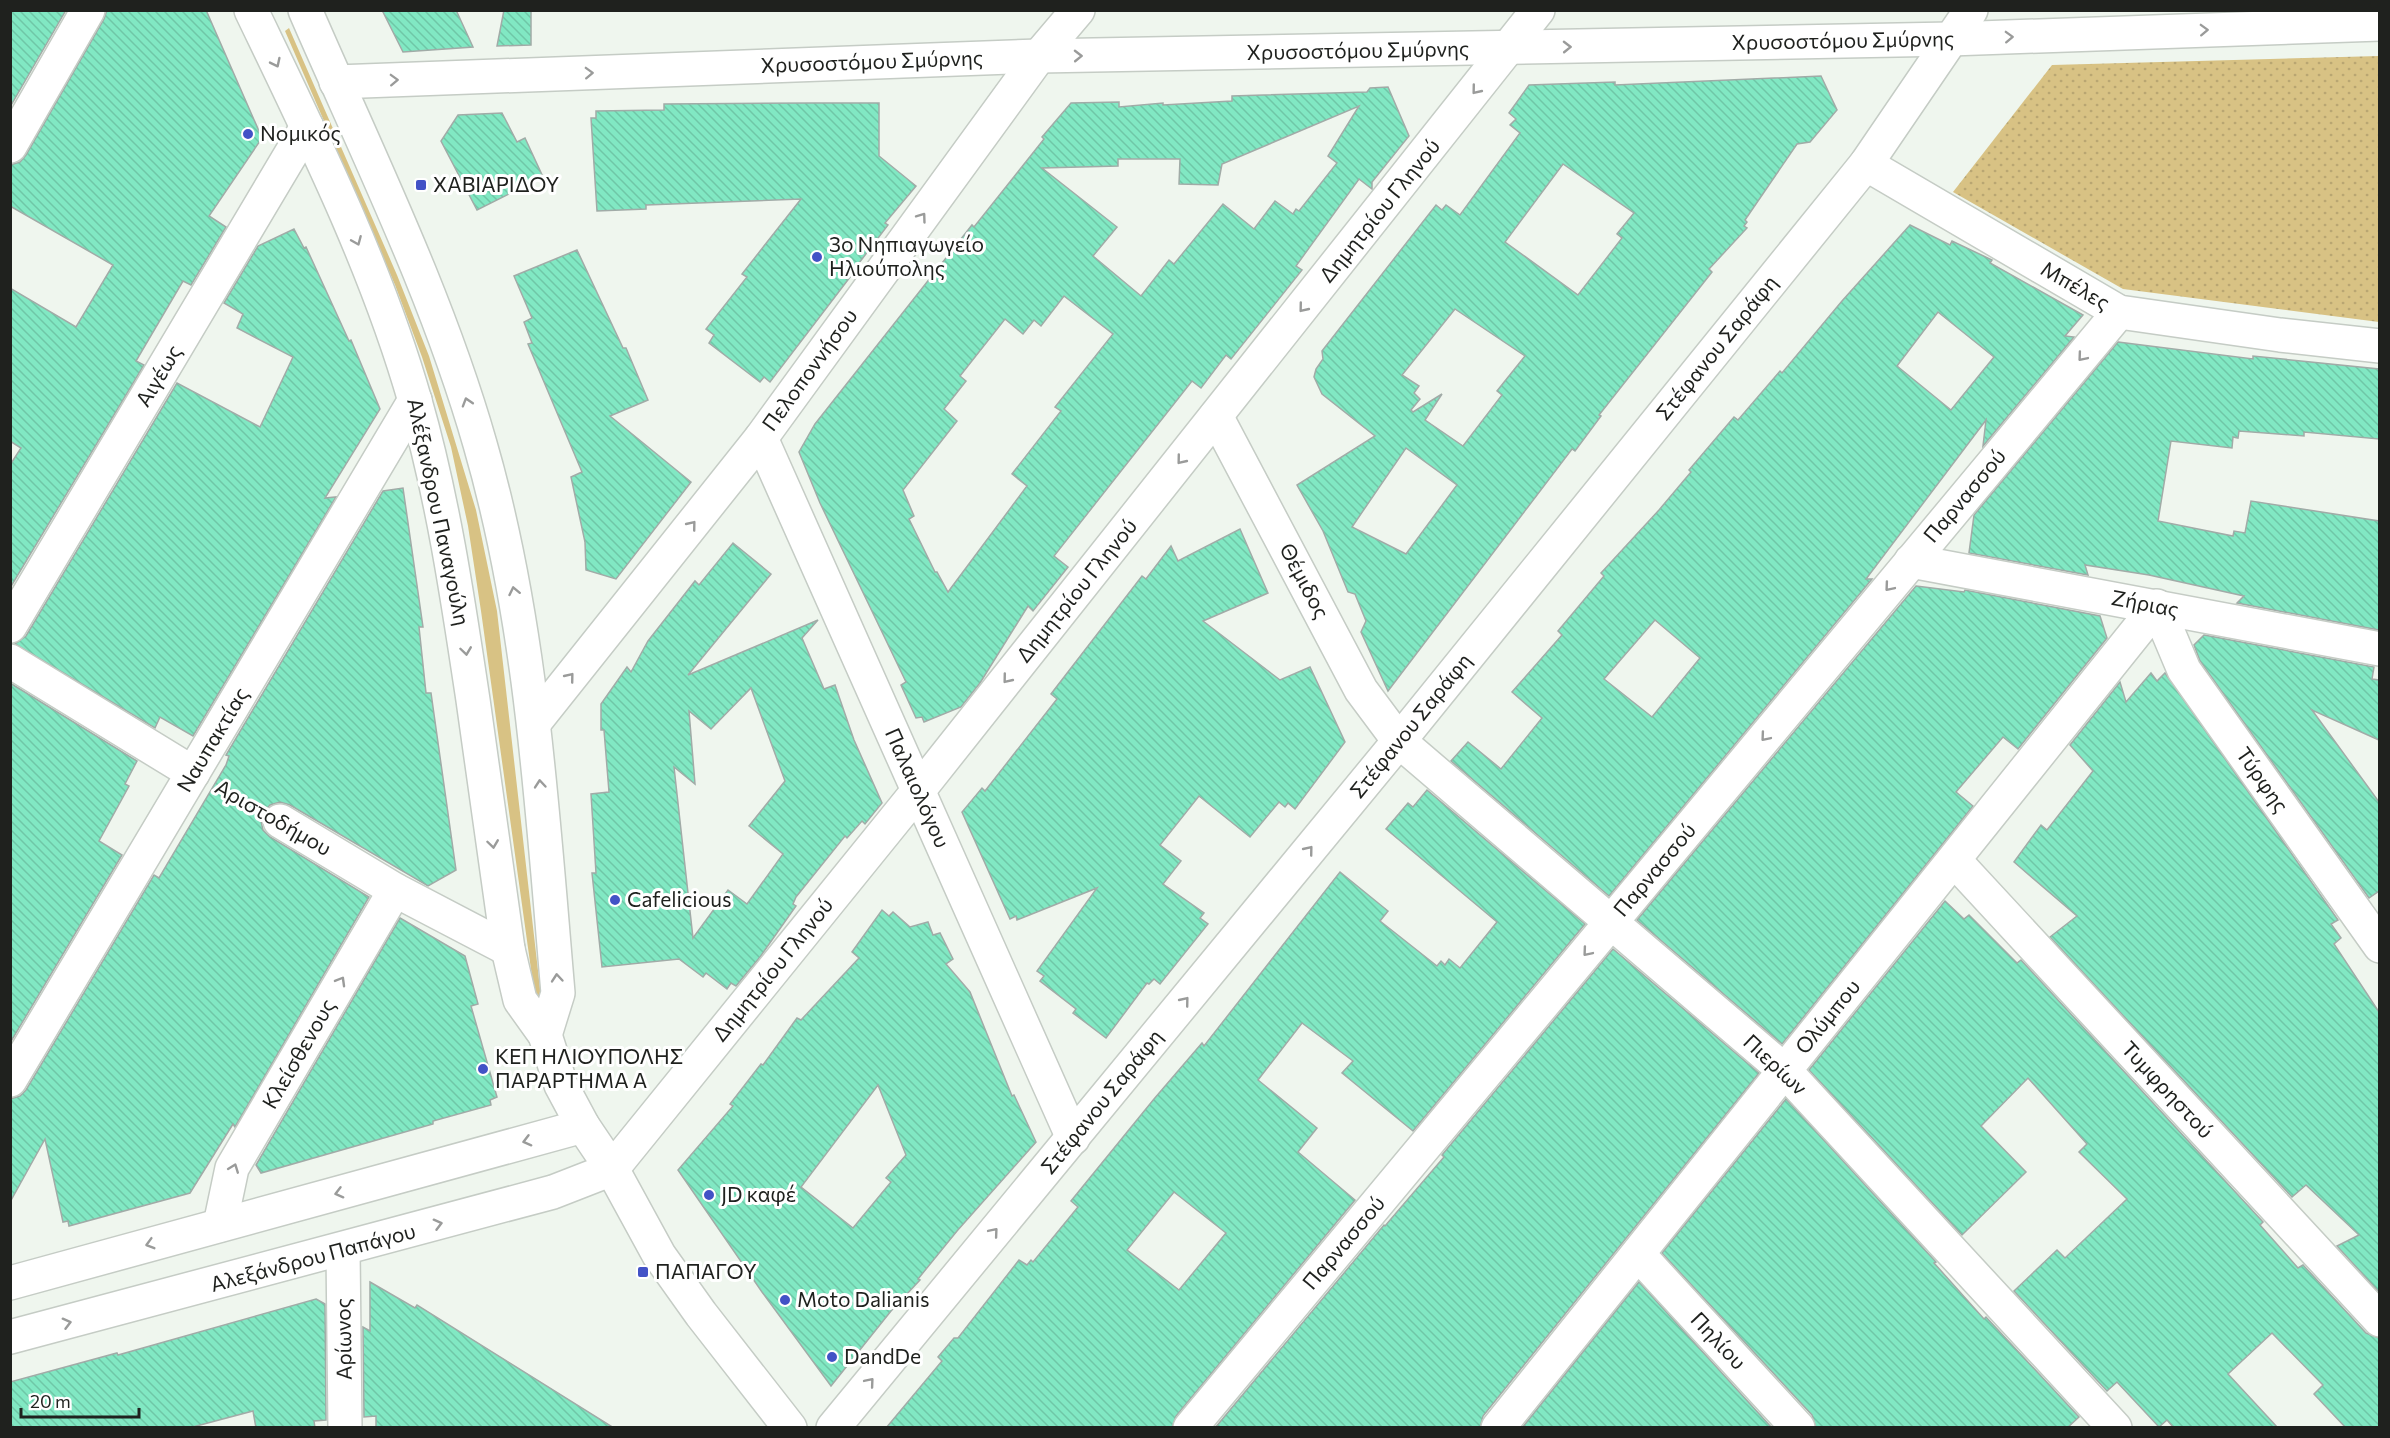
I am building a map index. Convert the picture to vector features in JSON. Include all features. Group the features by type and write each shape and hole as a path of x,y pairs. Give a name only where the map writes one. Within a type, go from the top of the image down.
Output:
{"street":[{"path":"10,146 88,10"},
{"path":"254,17 287,10"},
{"path":"304,10 420,274 443,332 472,416 497,512 519,612 534,723 558,993 545,1035"},
{"name":"Πελοποννήσου","path":"534,723 761,438 1039,56 1078,10"},
{"name":"Δημητρίου Γληνού","path":"612,1168 918,791 1538,10"},
{"name":"Στέφανου Σαράφη","path":"833,1428 1399,741 1866,164 1971,10"},
{"name":"Αλέξανδρου Παναγούλη","path":"254,17 307,127 387,311 415,400 433,471 460,616 508,949 520,1000 545,1035 561,1085 583,1126 612,1168 659,1255 701,1314 790,1428"},
{"name":"Χρυσοστόμου Σμύρνης","path":"336,82 1039,56 1951,39 2379,24"},
{"name":"Αιγέως","path":"10,626 307,127"},
{"name":"Μπέλες","path":"1866,164 2119,312 2280,335 2379,346"},
{"name":"Παρνασσού","path":"1190,1428 2119,312"},
{"name":"Ναυπακτίας","path":"10,1080 415,400"},
{"name":"Θέμιδος","path":"1216,416 1362,690 1399,741"},
{"name":"Παλαιολόγου","path":"761,438 1073,1138"},
{"name":"Ζήριας","path":"1911,561 2379,649"},
{"name":"Ολύμπου","path":"1498,1428 2157,606"},
{"name":"Τύρφης","path":"2157,606 2184,670 2379,946"},
{"name":"Αριστοδήμου","path":"10,661 193,773"},
{"name":"Πιερίων","path":"1399,741 1785,1071 2115,1428"},
{"name":"Αριστοδήμου","path":"280,821 395,890 508,949"},
{"name":"Τυμφρηστού","path":"1954,860 2379,1320"},
{"name":"Κλείσθενους","path":"220,1225 232,1168 395,890"},
{"path":"10,1283 583,1126"},
{"name":"Αλεξάνδρου Παπάγου","path":"10,1337 343,1250 553,1192 612,1168"},
{"name":"Αρίωνος","path":"343,1250 345,1428"},
{"name":"Πηλίου","path":"1638,1254 1798,1428"}],"path":[{"name":"Αριστοδήμου","path":"193,773 280,821"}],"shaded area":[{"path":"289,28 397,275 429,356 476,510 497,611 541,997 535,998 481,611 468,526 451,447 422,357 395,285 285,31"},
{"path":"2379,56 2379,322 2123,289 1953,192 2052,65"}],"building":[{"path":"10,10 66,10 10,107"},
{"path":"107,10 206,10 262,138 209,216 226,227 191,285 183,281 136,361 144,365 10,588 10,465 21,448 10,441 10,288 76,327 113,265 10,206 10,165 20,162 26,155"},
{"path":"382,10 456,10 473,47 403,52"},
{"path":"504,10 531,10 531,45 497,46"},
{"path":"1821,76 1837,110 1810,142 1797,144 1745,220 1747,222 1744,226 1747,228 1709,269 1712,272 1599,415 1601,416 1575,451 1572,449 1388,691 1361,632 1366,621 1355,594 1348,592 1323,531 1297,485 1375,436 1322,394 1314,377 1323,359 1322,351 1436,205 1442,210 1446,205 1460,215 1520,133 1510,125 1516,119 1509,113 1529,85 1615,82 1615,85","holes":["1563,164 1634,213 1617,234 1622,238 1578,295 1505,242","1455,309 1525,356 1497,391 1502,395 1463,446 1425,420 1442,394 1413,412 1411,410 1420,399 1414,393 1419,386 1402,375","1406,448 1457,485 1406,554 1352,527"]},
{"path":"1388,87 1409,136 1372,182 1372,189 1359,179 1296,266 1302,270 1231,359 1226,355 1201,388 1192,381 1054,556 1068,567 1033,611 1028,606 980,683 961,707 924,722 922,717 916,718 901,685 906,682 820,503 799,452 815,424 1071,103 1119,102 1119,107 1163,103 1163,105 1232,101 1232,96 1367,92 1370,88","holes":["1359,106 1328,156 1337,163 1299,211 1296,209 1293,214 1275,201 1254,229 1223,204 1174,264 1169,260 1141,296 1093,256 1117,227 1042,168 1118,166 1118,159 1180,159 1179,184 1218,185 1222,164","1064,296 1113,334 1055,407 1061,411 1012,474 1027,486 948,592 935,572 909,519 914,516 903,490 957,421 944,409 966,381 960,376 1005,319 1023,334 1034,320 1041,326"]},
{"path":"879,103 879,156 916,186 885,223 888,225 860,264 770,382 764,377 760,382 709,343 714,335 706,329 747,277 742,274 801,199 646,205 646,209 597,211 591,118 596,118 596,111 664,110 664,104"},
{"path":"502,113 517,142 525,138 543,177 477,210 441,141 458,115"},
{"path":"1910,225 1950,245 1952,241 1992,260 1990,263 2083,315 2065,336 2074,337 1983,446 1986,420 1866,579 1872,579 1609,896 1451,761 1468,742 1501,769 1542,718 1512,692 1562,635 1558,631 1604,576 1601,573 1659,510 1734,417 1738,420 1780,371 1782,373","holes":["1938,312 1994,357 1951,410 1897,366","1655,620 1700,658 1652,717 1604,679"]},
{"path":"294,229 304,248 306,247 349,341 351,340 380,409 325,498 336,497 193,736 160,717 155,728 15,644 26,636 177,383 260,427 293,357 237,328 243,314 224,303 258,246"},
{"path":"577,250 623,348 626,348 648,400 610,416 691,482 616,579 586,570 585,542 571,477 582,472 528,344 532,343 524,322 532,318 514,276"},
{"path":"2118,342 2253,359 2253,356 2379,369 2379,439 2304,432 2304,436 2239,431 2238,438 2233,437 2232,448 2171,441 2158,521 2233,536 2234,531 2245,533 2251,501 2379,521 2379,630 2237,603 2244,596 2149,575 2085,565 2088,575 1969,553 1974,515"},
{"path":"403,488 423,627 419,627 426,693 431,693 456,870 428,886 290,805 280,802 270,805 261,821 263,830 270,837 369,897 235,1127 233,1124 190,1193 69,1226 68,1221 63,1222 45,1139 10,1202 10,1099 20,1096 26,1090 154,875 159,878 226,765 229,756 226,755 383,491"},
{"path":"1240,529 1268,593 1203,621 1280,680 1310,667 1345,742 1295,809 1288,803 1285,807 1279,802 1250,837 1199,796 1160,845 1181,861 1163,884 1204,913 1200,918 1208,924 1160,984 1154,979 1149,984 1147,983 1106,1038 1073,1013 1076,1009 1040,981 1044,976 1037,971 1097,888 1017,920 1016,916 1010,919 962,812 982,788 985,791 1057,699 1051,694 1142,576 1146,579 1171,546 1178,561"},
{"path":"733,543 771,574 688,675 818,620 802,638 824,689 835,685 854,740 882,803 865,824 862,821 847,838 845,836 796,897 793,904 796,906 760,957 736,986 731,983 727,989 706,973 703,977 679,959 602,967 592,873 596,873 591,794 609,792 604,730 601,730 601,704 627,667 631,672 648,641 695,581 699,585","holes":["751,688 785,781 749,826 783,854 747,904 728,890 693,938 674,767 695,784 689,711 711,729"]},
{"path":"1916,586 1964,592 1965,590 2100,616 2107,638 2018,749 2003,737 1956,792 1973,806 1782,1044 1637,920"},
{"path":"2204,635 2374,667 2372,679 2379,680 2379,740 2312,710 2379,802 2379,891 2369,898 2200,661 2194,645"},
{"path":"2151,673 2157,681 2165,673 2338,920 2331,924 2341,938 2334,944 2379,1012 2379,1292 2337,1246 2359,1235 2306,1185 2292,1197 2050,937 2077,916 2014,862 2041,825 2047,830 2093,771 2070,745 2120,682 2126,702"},
{"path":"10,683 137,761 125,784 129,786 99,841 122,855 10,1043"},
{"path":"1427,790 1585,924 1413,1131 1342,1073 1353,1061 1302,1023 1258,1080 1317,1128 1298,1152 1355,1200 1176,1416 1172,1428 886,1428 942,1361 938,1357 954,1338 958,1338 1019,1260 1027,1265 1031,1260 1033,1262 1078,1207 1071,1201 1202,1043 1204,1046 1340,872 1388,911 1380,921 1437,966 1441,961 1445,965 1449,959 1460,968 1497,922 1386,829 1408,803 1413,807","holes":["1174,1192 1226,1233 1179,1290 1127,1250"]},
{"path":"1945,901 1964,919 1969,915 2017,963 2021,960 2263,1222 2260,1225 2298,1268 2303,1265 2366,1333 2379,1338 2379,1428 2346,1428 2314,1394 2323,1385 2272,1333 2228,1374 2278,1428 2174,1428 2167,1420 2159,1427 2117,1382 2107,1391 2014,1291 2057,1250 2065,1258 2127,1199 2079,1152 2087,1144 2028,1078 1981,1126 2026,1172 1962,1235 1809,1070"},
{"path":"882,910 889,916 893,912 910,927 928,922 933,935 940,933 953,959 946,964 970,992 1012,1096 1014,1095 1036,1142 957,1231 918,1279 920,1280 891,1311 831,1386 762,1292 678,1170 733,1106 730,1104 761,1064 763,1065 797,1018 801,1020 859,958 852,952","holes":["878,1085 906,1155 886,1178 891,1182 853,1228 801,1187"]},
{"path":"400,918 465,956 478,1004 471,1006 497,1097 490,1100 491,1105 433,1121 433,1124 261,1173 256,1165"},
{"path":"1613,949 1759,1073 1483,1416 1480,1428 1215,1428 1384,1225 1444,1157 1442,1155"},
{"path":"1786,1099 1936,1262 1934,1263 1984,1319 1986,1317 2079,1417 2067,1428 1816,1428 1812,1415 1662,1253"},
{"path":"370,1282 415,1308 417,1305 614,1428 376,1428 376,1416 364,1417 363,1327 370,1331"},
{"path":"1639,1282 1772,1428 1522,1428"},
{"path":"316,1299 325,1304 326,1420 314,1421 315,1428 256,1428 253,1411 189,1428 10,1428 10,1382 117,1353 118,1355"}],"place":[{"name":"Νομικός","path":"248,134"},
{"name":"ΧΑΒΙΑΡΙΔΟΥ","path":"421,185"},
{"name":"3o Νηπιαγωγείο Ηλιούπολης","path":"817,257"},
{"name":"Cafelicious","path":"615,900"},
{"name":"ΚΕΠ ΗΛΙΟΥΠΟΛΗΣ ΠΑΡΑΡΤΗΜΑ Α","path":"483,1069"},
{"name":"JD καφέ","path":"709,1195"},
{"name":"ΠΑΠΑΓΟΥ","path":"643,1272"},
{"name":"Moto Dalianis","path":"785,1300"},
{"name":"DandDe","path":"832,1357"}]}
